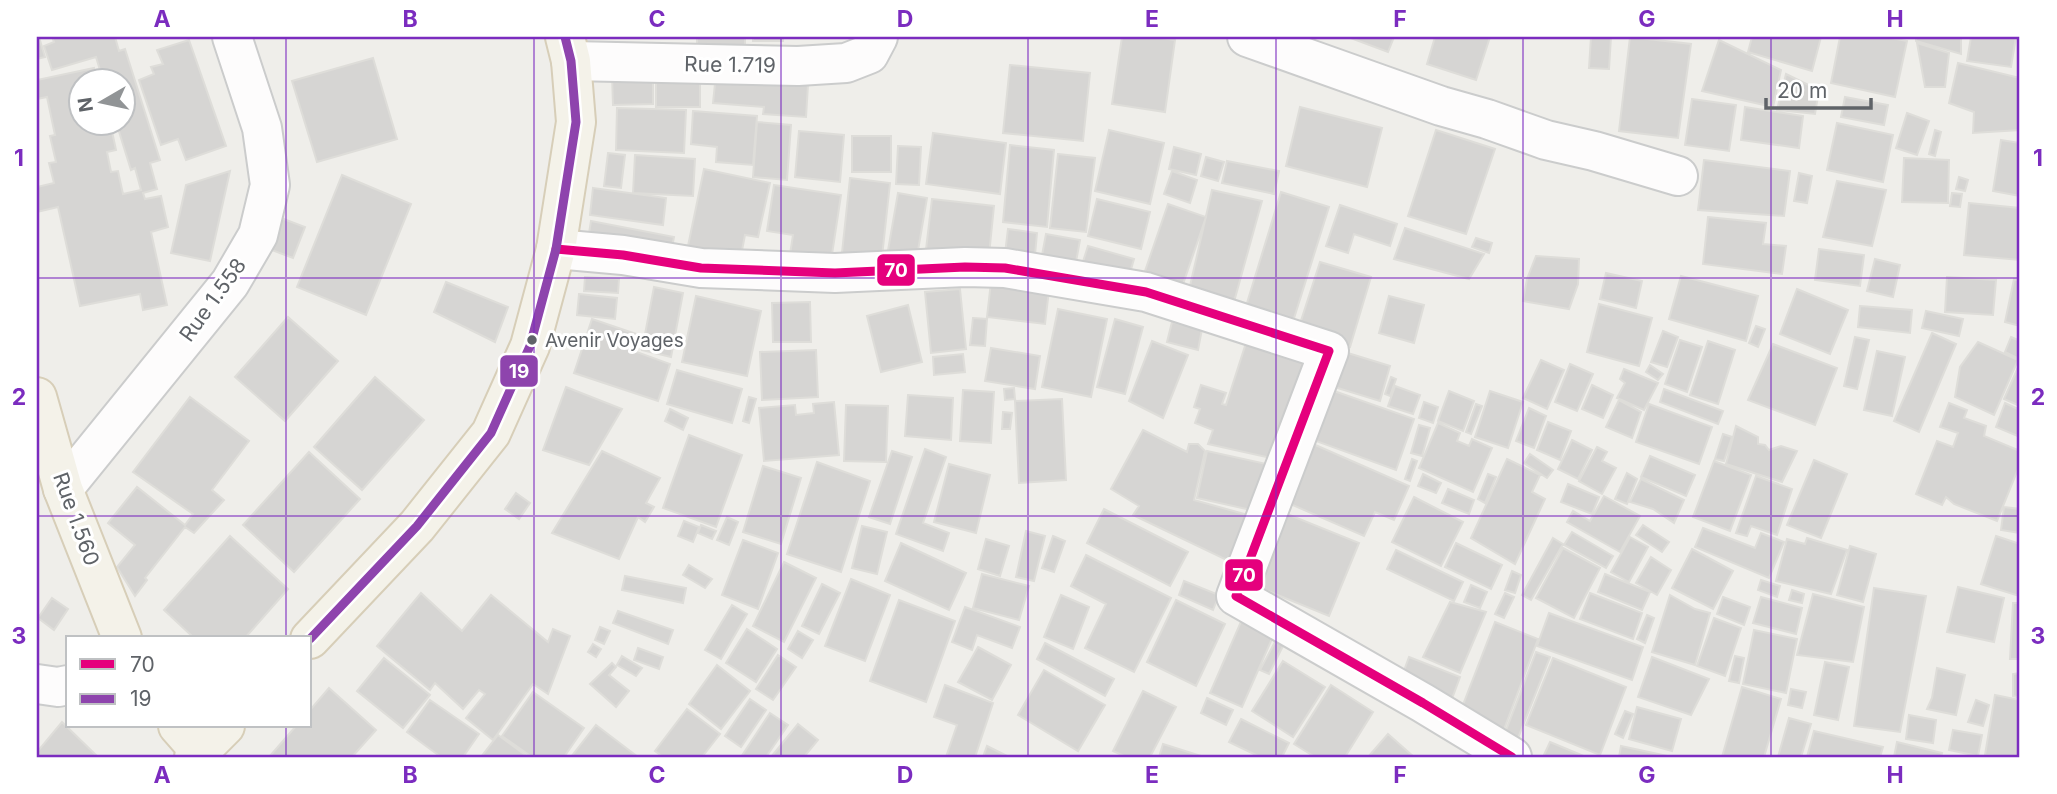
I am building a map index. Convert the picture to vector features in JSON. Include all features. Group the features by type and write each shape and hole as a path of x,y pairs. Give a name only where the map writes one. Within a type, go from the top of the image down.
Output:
{"main road":[{"path":"312,637 417,526 491,433 530,346 556,249 576,122 568,49"},
{"name":"Rue 1.560","path":"37,397 63,489 121,636"}],"street":[{"name":"Rue 1.558","path":"63,489 230,283 258,235 270,185 262,128 232,37"},
{"name":"Rue 1.719","path":"568,49 798,66 846,63 869,54 878,37"},
{"path":"1247,37 1440,106 1546,140 1678,176"},
{"path":"556,249 622,255 701,268 835,273 965,267 1005,268 1146,292 1329,351 1237,596 1512,757"},
{"path":"37,684 66,685"}],"building":[{"path":"37,37 45,57 37,59"},
{"path":"52,37 115,37 119,51 125,49 130,66 99,66 96,57 52,70 44,46 54,42"},
{"path":"697,37 745,37 745,47 697,46"},
{"path":"753,37 783,37 783,41 753,41"},
{"path":"1122,37 1175,40 1165,112 1112,104"},
{"path":"1348,37 1394,37 1388,52"},
{"path":"1435,37 1490,37 1476,80 1427,64"},
{"path":"1591,37 1611,37 1609,69 1589,68"},
{"path":"1630,37 1691,44 1678,138 1619,131"},
{"path":"1752,37 1821,37 1812,71 1748,52"},
{"path":"1840,37 1886,37 1907,41 1895,97 1831,83"},
{"path":"1916,37 1961,37 1961,54 1916,41"},
{"path":"1971,37 2016,37 2011,67 1967,61"},
{"path":"189,40 226,146 186,160 178,139 161,145 139,80 154,74 151,67 163,64 157,50"},
{"path":"1719,40 1781,70 1773,107 1702,91"},
{"path":"1917,43 1949,53 1945,87 1925,87"},
{"path":"373,58 397,139 317,162 292,81"},
{"path":"1958,63 2020,78 2020,130 1973,133 1974,112 1949,103"},
{"path":"717,64 784,83 808,85 806,117 763,114 764,107 713,103"},
{"path":"1010,65 1090,73 1083,141 1003,133"},
{"path":"66,74 66,136 113,136 116,150 107,152 111,172 118,171 123,194 141,190 135,168 131,170 120,136 136,136 136,84 160,160 150,163 157,189 143,193 145,199 161,196 168,227 151,232 167,305 143,310 140,294 80,306 58,207 37,212 37,187 54,183 49,163 56,162 50,136 55,135 47,97 37,99 37,80"},
{"path":"653,74 653,104 613,105 612,75"},
{"path":"1786,74 1819,90 1815,114 1777,110"},
{"path":"656,77 700,77 700,107 656,107"},
{"path":"1845,97 1888,105 1884,125 1841,117"},
{"path":"1692,99 1736,105 1729,151 1685,145"},
{"path":"1300,107 1382,128 1367,187 1286,166"},
{"path":"1745,107 1803,116 1799,148 1741,140"},
{"path":"617,108 686,110 684,153 616,150"},
{"path":"693,111 757,116 753,165 716,162 717,147 691,144"},
{"path":"1907,113 1929,121 1917,155 1896,148"},
{"path":"757,122 791,125 787,180 753,177"},
{"path":"1837,123 1893,135 1883,182 1827,170"},
{"path":"1109,130 1164,143 1150,204 1095,191"},
{"path":"1436,130 1495,149 1466,234 1408,216"},
{"path":"1935,130 1941,132 1935,156 1929,154"},
{"path":"799,131 844,135 840,182 795,177"},
{"path":"933,133 1006,143 1000,194 926,184"},
{"path":"852,136 891,136 891,172 852,172"},
{"path":"2001,140 2020,143 2020,196 1993,191"},
{"path":"1010,145 1054,150 1047,227 1003,222"},
{"path":"898,146 921,147 919,185 896,184"},
{"path":"1174,147 1201,154 1196,175 1169,169"},
{"path":"608,153 625,155 621,188 604,186"},
{"path":"1058,154 1095,158 1086,232 1050,228"},
{"path":"635,155 695,159 693,196 633,193"},
{"path":"1206,157 1224,162 1218,181 1201,176"},
{"path":"1904,158 1949,160 1948,203 1902,202"},
{"path":"1704,160 1790,171 1784,216 1698,210"},
{"path":"1227,161 1279,171 1274,194 1222,183"},
{"path":"704,169 770,183 758,237 745,235 736,281 683,270"},
{"path":"230,171 210,261 171,253 186,185"},
{"path":"1172,171 1197,180 1190,203 1164,194"},
{"path":"1799,173 1812,176 1807,203 1794,201"},
{"path":"342,175 411,204 366,315 297,287"},
{"path":"1959,177 1968,180 1965,191 1956,189"},
{"path":"850,178 890,183 881,266 841,262"},
{"path":"1837,181 1886,190 1872,246 1823,237"},
{"path":"774,185 841,195 828,281 787,274 793,235 767,231"},
{"path":"593,188 666,198 663,225 590,215"},
{"path":"1212,190 1262,201 1232,309 1187,299"},
{"path":"1281,192 1329,207 1290,331 1243,316"},
{"path":"898,193 927,198 915,268 886,262"},
{"path":"1952,193 1962,194 1960,207 1950,206"},
{"path":"932,199 994,206 988,265 925,258"},
{"path":"1097,199 1150,212 1141,249 1088,236"},
{"path":"1969,203 2020,208 2020,260 1964,255"},
{"path":"1168,204 1206,217 1181,290 1143,277"},
{"path":"1340,205 1397,224 1390,246 1354,234 1348,253 1326,246"},
{"path":"1708,217 1766,223 1763,244 1786,246 1782,274 1703,264"},
{"path":"281,218 305,227 293,258 269,249"},
{"path":"591,221 674,237 668,268 586,252"},
{"path":"1405,228 1484,254 1469,279 1394,259"},
{"path":"1008,229 1037,233 1034,266 1004,262"},
{"path":"1046,234 1080,240 1074,273 1040,266"},
{"path":"1476,238 1492,243 1489,253 1472,247"},
{"path":"1088,246 1134,259 1126,287 1079,274"},
{"path":"1819,249 1864,255 1860,286 1815,280"},
{"path":"1536,256 1579,259 1578,284 1569,309 1523,301 1527,279"},
{"path":"1875,259 1900,265 1893,297 1867,291"},
{"path":"1320,262 1371,277 1350,347 1297,333"},
{"path":"1606,273 1642,281 1636,308 1600,299"},
{"path":"1681,276 1758,296 1746,341 1669,319"},
{"path":"585,277 619,279 618,293 584,291"},
{"path":"1947,277 1996,280 1993,315 1945,312"},
{"path":"2014,279 2020,281 2020,326 2005,322"},
{"path":"446,282 508,307 495,342 434,312"},
{"path":"991,282 1049,290 1045,324 987,317"},
{"path":"654,287 683,293 671,357 642,350"},
{"path":"960,289 966,349 931,353 925,292"},
{"path":"1797,289 1848,310 1830,354 1780,334"},
{"path":"579,294 617,298 615,319 577,315"},
{"path":"696,296 761,311 747,376 682,362"},
{"path":"1389,296 1424,305 1414,343 1379,333"},
{"path":"810,302 811,342 773,342 772,303"},
{"path":"1599,304 1652,318 1639,366 1587,352"},
{"path":"908,305 922,362 881,372 867,316"},
{"path":"1860,306 1912,310 1910,333 1858,327"},
{"path":"1058,309 1107,319 1091,397 1042,387"},
{"path":"1926,311 1963,319 1959,336 1922,328"},
{"path":"288,317 338,361 285,421 235,377"},
{"path":"973,318 987,319 985,346 970,345"},
{"path":"592,319 636,334 631,350 670,364 658,401 574,373"},
{"path":"1115,319 1143,327 1125,394 1097,387"},
{"path":"1172,322 1202,329 1198,350 1167,342"},
{"path":"1756,326 1765,329 1758,347 1749,343"},
{"path":"1663,331 1678,337 1667,367 1651,362"},
{"path":"1932,333 1956,344 1919,432 1894,421"},
{"path":"1855,337 1869,340 1857,389 1844,386"},
{"path":"2011,337 2020,341 2019,359 2005,352"},
{"path":"1680,340 1702,347 1687,392 1665,384"},
{"path":"1152,341 1188,355 1163,418 1129,401"},
{"path":"1708,341 1735,350 1718,404 1690,395"},
{"path":"1978,342 2018,360 1994,415 1955,397 1960,367"},
{"path":"1246,343 1321,357 1284,461 1208,444 1213,430 1195,423 1200,409 1194,407 1201,385 1226,393 1222,404 1226,405"},
{"path":"1773,344 1837,368 1815,425 1748,400"},
{"path":"991,348 1040,356 1035,389 985,381"},
{"path":"816,350 818,397 762,400 760,352"},
{"path":"1338,350 1390,366 1380,401 1328,385"},
{"path":"1877,351 1905,357 1892,416 1864,410"},
{"path":"963,354 965,372 934,375 933,357"},
{"path":"1541,360 1564,370 1547,409 1523,398"},
{"path":"2020,363 2020,406 2004,399"},
{"path":"1570,364 1593,374 1577,411 1555,402"},
{"path":"1650,365 1663,374 1658,380 1646,372"},
{"path":"1624,369 1658,383 1644,410 1617,398 1625,383 1620,379"},
{"path":"677,370 742,389 732,423 667,404"},
{"path":"375,377 424,420 362,490 314,447"},
{"path":"1391,377 1396,379 1390,396 1385,394"},
{"path":"1592,385 1613,395 1603,418 1582,409"},
{"path":"1395,386 1420,395 1413,414 1388,406"},
{"path":"566,387 622,409 589,465 543,450"},
{"path":"1014,388 1015,399 1005,400 1004,389"},
{"path":"1664,389 1723,411 1718,424 1660,402"},
{"path":"963,390 994,392 991,443 960,441"},
{"path":"1334,391 1414,419 1396,470 1316,441"},
{"path":"1449,391 1474,401 1463,431 1438,421"},
{"path":"1490,391 1523,402 1508,448 1475,437"},
{"path":"908,395 953,398 951,440 905,436"},
{"path":"190,397 249,441 212,490 224,500 194,533 185,527 145,578 147,580 135,596 117,567 135,545 108,523 137,487 185,525 193,514 133,472"},
{"path":"749,397 756,399 749,423 743,421"},
{"path":"1062,399 1066,480 1019,483 1015,401"},
{"path":"1619,400 1641,412 1632,438 1606,427"},
{"path":"834,402 839,455 764,461 759,408 795,405 796,415 814,413 813,404"},
{"path":"1424,402 1438,407 1433,423 1419,418"},
{"path":"1949,403 1967,410 1964,418 1986,426 1984,436 2020,451 2020,464 1997,521 1954,504 1946,497 1942,505 1916,494 1937,441 1953,447 1958,433 1940,427"},
{"path":"2005,403 2020,410 2020,437 1996,427"},
{"path":"1476,404 1482,406 1471,434 1466,432"},
{"path":"1649,404 1712,427 1699,464 1636,442"},
{"path":"846,405 888,406 886,462 844,461"},
{"path":"1529,408 1546,416 1534,448 1516,441"},
{"path":"670,409 688,418 683,430 665,421"},
{"path":"1003,412 1012,413 1010,429 1002,429"},
{"path":"1548,422 1571,431 1560,460 1537,450"},
{"path":"1438,423 1460,433 1457,441 1469,446 1472,439 1492,448 1473,492 1419,468"},
{"path":"1419,425 1430,428 1422,456 1411,453"},
{"path":"1736,426 1758,437 1758,444 1765,445 1769,450 1781,446 1797,451 1782,482 1726,464"},
{"path":"1143,430 1187,452 1189,444 1198,444 1205,451 1194,500 1255,517 1235,564 1133,515 1139,506 1111,489"},
{"path":"1723,434 1732,437 1724,461 1715,459"},
{"path":"689,435 742,455 716,527 663,508"},
{"path":"1304,440 1409,486 1394,520 1375,512 1364,536 1288,503"},
{"path":"1572,440 1592,450 1578,479 1558,469"},
{"path":"1597,447 1607,452 1602,461 1616,468 1602,494 1579,481"},
{"path":"925,449 946,457 923,523 949,533 943,551 896,534"},
{"path":"602,451 660,478 646,503 654,507 645,522 638,517 619,559 552,533"},
{"path":"892,451 912,457 890,524 869,517"},
{"path":"1207,451 1271,465 1260,512 1197,498"},
{"path":"309,452 360,499 294,572 243,525"},
{"path":"1530,454 1553,470 1547,478 1524,463"},
{"path":"1650,456 1695,475 1686,496 1641,477"},
{"path":"1412,459 1417,461 1410,481 1405,479"},
{"path":"1507,459 1540,475 1532,492 1545,499 1515,564 1471,538"},
{"path":"1814,460 1847,474 1821,538 1787,525"},
{"path":"1714,461 1751,475 1730,531 1693,517"},
{"path":"817,462 870,481 841,572 787,554"},
{"path":"949,464 990,475 976,533 934,522"},
{"path":"763,466 801,478 781,544 743,532"},
{"path":"1627,473 1637,479 1627,504 1615,499"},
{"path":"1423,474 1441,483 1436,493 1418,486"},
{"path":"1488,474 1496,477 1485,503 1478,499"},
{"path":"1756,476 1792,489 1777,535 1751,526 1747,536 1736,533"},
{"path":"1641,479 1684,500 1674,523 1653,509 1630,502"},
{"path":"1568,484 1599,497 1592,514 1561,502"},
{"path":"1448,489 1474,500 1469,514 1442,503"},
{"path":"516,493 530,503 519,519 505,509"},
{"path":"1604,496 1640,516 1620,552 1567,522 1573,511 1590,521"},
{"path":"1414,497 1463,522 1441,566 1392,542"},
{"path":"2004,507 2020,509 2020,533 2001,530"},
{"path":"1104,509 1188,552 1170,586 1087,543"},
{"path":"1282,512 1359,543 1329,616 1253,585"},
{"path":"727,517 738,522 729,545 717,540"},
{"path":"684,521 699,527 693,542 678,536"},
{"path":"701,525 716,531 712,539 698,533"},
{"path":"1643,525 1669,542 1662,552 1636,535"},
{"path":"862,526 887,532 877,574 852,568"},
{"path":"1703,528 1755,548 1761,533 1784,542 1769,578 1695,547"},
{"path":"1026,531 1045,536 1034,581 1016,577"},
{"path":"1572,532 1613,556 1606,568 1564,545"},
{"path":"230,536 288,589 247,636 192,636 164,610"},
{"path":"1053,536 1065,541 1054,572 1042,568"},
{"path":"1996,536 2020,544 2019,596 1981,584"},
{"path":"1630,537 1648,547 1629,582 1611,572"},
{"path":"1553,538 1563,544 1531,600 1522,595"},
{"path":"1807,538 1847,550 1831,594 1776,581 1787,539 1805,544"},
{"path":"986,539 1009,546 1000,576 978,569"},
{"path":"743,540 778,553 758,609 722,595"},
{"path":"901,543 966,573 949,610 885,581"},
{"path":"1456,543 1502,565 1491,589 1445,567"},
{"path":"1850,546 1876,554 1863,602 1837,595"},
{"path":"1563,548 1600,568 1574,618 1536,598"},
{"path":"1692,549 1733,571 1713,609 1672,588"},
{"path":"1396,550 1463,582 1454,601 1387,569"},
{"path":"1086,555 1171,598 1134,672 1085,648 1106,604 1071,586"},
{"path":"1651,557 1671,570 1657,595 1636,583"},
{"path":"784,562 816,578 784,642 753,626"},
{"path":"689,565 712,579 705,588 683,575"},
{"path":"1512,571 1521,575 1515,593 1505,590"},
{"path":"982,574 1029,586 1019,620 973,608"},
{"path":"1605,574 1650,592 1642,610 1598,592"},
{"path":"625,576 686,588 683,603 622,590"},
{"path":"851,579 890,595 865,661 825,646"},
{"path":"1761,580 1780,586 1777,597 1758,590"},
{"path":"1184,581 1219,595 1213,610 1179,595"},
{"path":"822,584 840,593 819,634 802,626"},
{"path":"1471,585 1487,592 1480,608 1464,602"},
{"path":"1958,587 2004,598 1994,642 1947,632"},
{"path":"1874,588 1926,596 1900,732 1854,726"},
{"path":"1792,590 1804,594 1802,603 1789,600"},
{"path":"421,593 462,631 491,595 548,642 553,629 570,636 548,694 533,684 493,740 466,718 485,694 479,690 463,709 435,683 430,690 377,646"},
{"path":"1505,593 1514,597 1504,618 1495,614"},
{"path":"1590,593 1642,613 1633,639 1580,619"},
{"path":"1813,594 1864,607 1853,662 1797,655"},
{"path":"1061,595 1089,607 1073,649 1044,637"},
{"path":"1670,595 1695,609 1710,613 1695,665 1652,652"},
{"path":"1723,597 1750,607 1744,625 1717,614"},
{"path":"1761,597 1802,608 1796,634 1753,623"},
{"path":"52,598 68,609 54,630 38,618"},
{"path":"899,600 955,621 926,702 870,681"},
{"path":"1176,600 1225,624 1196,686 1147,662"},
{"path":"1450,602 1486,612 1460,673 1423,657"},
{"path":"2013,603 2020,603 2020,659 2010,659"},
{"path":"732,605 747,614 721,659 705,650"},
{"path":"965,607 1020,627 1012,648 977,635 972,650 952,642"},
{"path":"618,611 673,630 668,644 613,623"},
{"path":"1549,613 1643,647 1632,680 1537,646"},
{"path":"1647,615 1654,618 1645,643 1637,639"},
{"path":"1243,617 1275,632 1242,707 1210,693"},
{"path":"1714,618 1741,628 1725,676 1697,666"},
{"path":"1495,622 1538,639 1500,740 1456,723"},
{"path":"600,627 610,631 604,644 595,640"},
{"path":"747,629 777,649 756,682 726,663"},
{"path":"1754,630 1797,639 1786,693 1743,684"},
{"path":"798,631 813,640 802,658 788,649"},
{"path":"1276,640 1284,644 1269,674 1260,670"},
{"path":"1045,643 1114,679 1105,696 1037,659"},
{"path":"593,644 601,649 596,657 588,652"},
{"path":"978,647 1011,665 992,700 958,682"},
{"path":"638,648 663,657 659,669 634,660"},
{"path":"1536,652 1550,657 1518,738 1505,733"},
{"path":"778,655 796,667 773,700 756,689"},
{"path":"622,656 642,668 636,676 617,665"},
{"path":"1735,656 1744,658 1739,683 1729,681"},
{"path":"1409,657 1460,677 1446,715 1395,695"},
{"path":"1652,657 1709,679 1691,715 1638,697"},
{"path":"384,658 430,695 403,728 357,691"},
{"path":"1553,658 1626,687 1600,755 1526,725"},
{"path":"1283,661 1325,687 1293,737 1252,711"},
{"path":"1825,662 1849,667 1838,720 1814,715"},
{"path":"612,663 616,667 609,675 629,691 616,707 590,684"},
{"path":"717,665 750,691 721,729 689,704"},
{"path":"1937,668 1965,675 1956,715 1927,709 1932,698"},
{"path":"1044,670 1105,705 1078,751 1018,715"},
{"path":"2020,673 2020,698 2013,696 2013,674"},
{"path":"945,685 993,703 975,757 946,757 957,725 934,717"},
{"path":"1331,685 1373,712 1345,757 1315,757 1294,744"},
{"path":"1742,687 1781,699 1764,757 1722,757"},
{"path":"329,688 376,730 352,757 269,757 294,728 312,728 312,708"},
{"path":"1791,689 1806,692 1802,708 1788,705"},
{"path":"1143,691 1176,707 1150,757 1126,757 1113,751"},
{"path":"533,692 584,728 564,757 532,757 502,736"},
{"path":"1995,695 2020,700 2020,757 1985,755"},
{"path":"1207,698 1233,710 1226,725 1201,713"},
{"path":"750,699 766,710 741,747 725,736"},
{"path":"430,700 479,734 463,757 441,757 407,732"},
{"path":"1976,700 1989,705 1983,726 1968,722"},
{"path":"1637,707 1681,719 1672,751 1629,739"},
{"path":"687,709 720,734 702,757 663,757 655,751"},
{"path":"1625,711 1633,714 1623,738 1615,734"},
{"path":"770,713 788,725 766,757 741,757"},
{"path":"1909,715 1936,720 1933,743 1906,739"},
{"path":"1789,718 1811,724 1801,757 1778,757"},
{"path":"1241,719 1289,743 1282,757 1260,757 1229,742"},
{"path":"62,722 98,757 37,757 37,752"},
{"path":"798,724 818,740 804,757 771,757"},
{"path":"596,725 638,757 571,757"},
{"path":"1953,730 1982,735 1978,756 1949,750"},
{"path":"1814,731 1883,747 1880,757 1807,757"},
{"path":"1388,734 1414,757 1368,757"},
{"path":"498,735 528,757 481,757"},
{"path":"1550,742 1586,757 1543,757"},
{"path":"1897,742 1942,753 1941,757 1894,757"},
{"path":"1163,744 1204,757 1159,757"},
{"path":"987,746 1009,757 983,757"},
{"path":"1621,746 1672,757 1619,757"}],"transit line":[{"name":"19","path":"312,637 417,526 491,433 530,346 556,249 576,122 571,61 565,37"},
{"name":"70","path":"556,249 623,255 701,268 835,273 965,267 1005,268 1146,292 1329,351 1236,596 1512,757"}],"place":[{"name":"Avenir Voyages","path":"532,340"}]}
